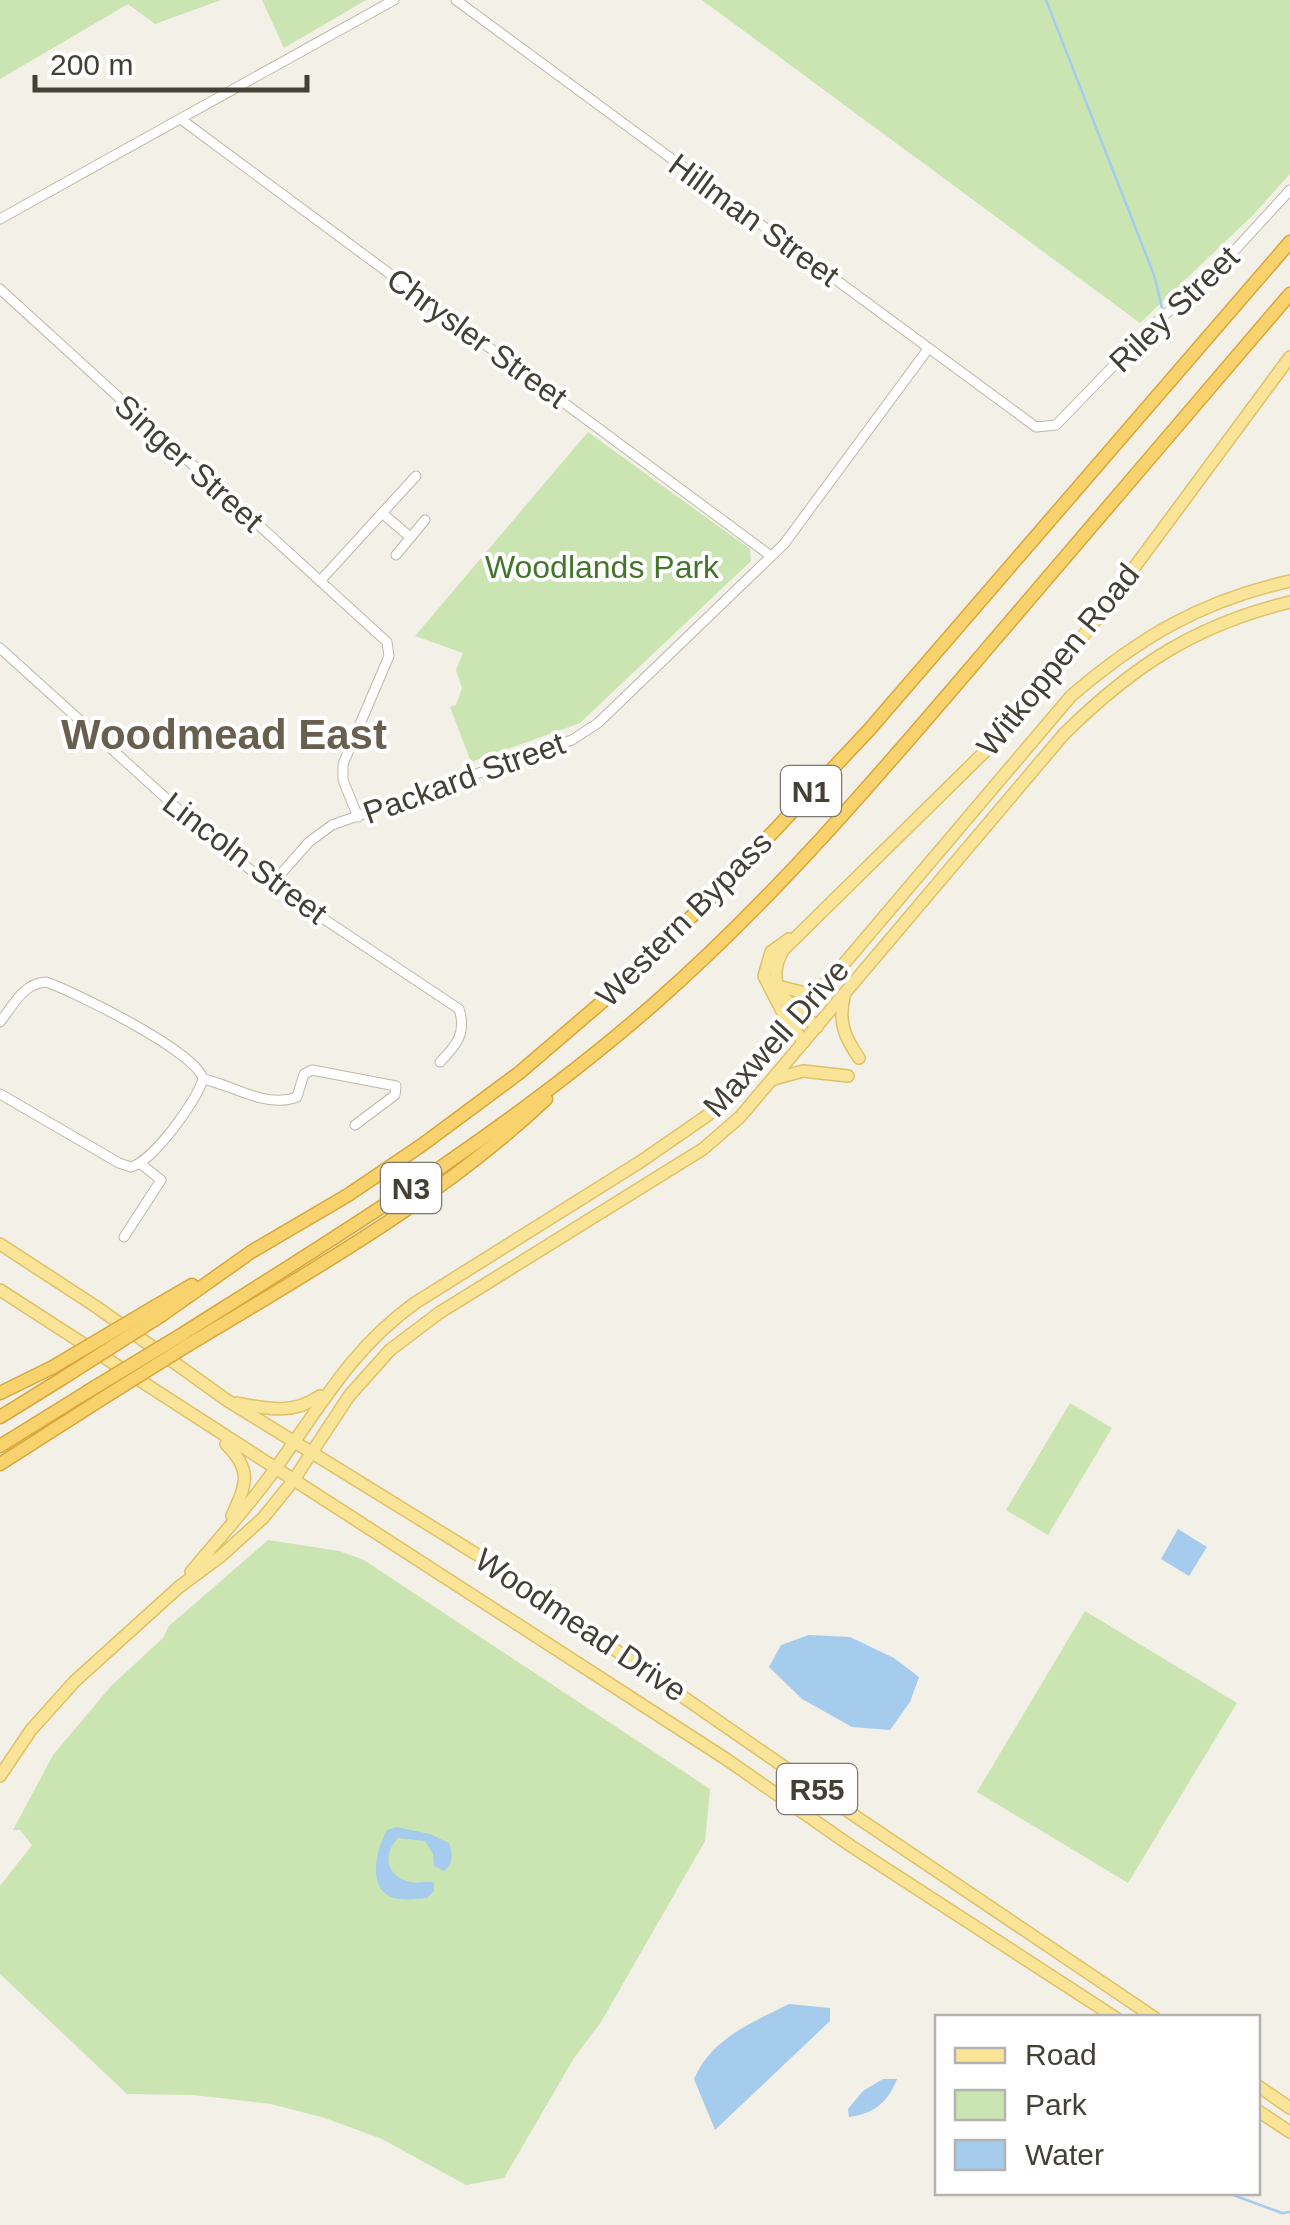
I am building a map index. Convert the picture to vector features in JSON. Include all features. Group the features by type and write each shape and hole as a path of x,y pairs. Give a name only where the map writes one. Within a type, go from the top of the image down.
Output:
{"highway":[{"name":"Western Bypass","path":"0,1417 58,1372 348,1195 519,1074 602,1002 711,898 869,730 1290,242"},
{"name":"Western Bypass","path":"0,1446 92,1397 184,1340 366,1219 592,1056 700,962 797,867 1290,294"},
{"path":"0,1393 58,1372"},
{"path":"0,1464 92,1397"}],"main road":[{"name":"Witkoppen Road","path":"777,986 774,974 779,958 796,936 984,756 1028,705 1290,357"},
{"name":"Maxwell Drive","path":"179,1587 276,1469 337,1376 369,1340 415,1303 640,1162 737,1090 1071,696 1120,654 1170,624 1224,599 1290,581"},
{"name":"Maxwell Drive","path":"0,1776 52,1704 179,1587 263,1518 293,1481 348,1396 396,1344 439,1313 703,1149 740,1118 1064,734 1125,678 1201,630 1246,612 1290,602"},
{"path":"983,798 999,812"},
{"name":"Witkoppen Road","path":"796,936 773,949 764,970 770,992 804,1042"},
{"path":"777,986 808,992 832,978"},
{"path":"777,986 818,1027"},
{"path":"845,993 841,1020 847,1041 859,1058"},
{"path":"773,1079 803,1070 848,1076"},
{"name":"Woodmead Drive","path":"0,1244 228,1401 561,1610 858,1818 1151,2015"},
{"name":"Woodmead Drive","path":"0,1290 1111,2015"},
{"path":"228,1401 294,1409 315,1400 337,1376"},
{"path":"208,1426 235,1453 246,1473 244,1488 226,1529"},
{"path":"1260,2087 1290,2108"},
{"path":"1260,2111 1290,2132"}],"street":[{"path":"0,219 394,0"},
{"name":"Hillman Street","path":"456,0 1028,422 1042,428 1056,425"},
{"name":"Chrysler Street","path":"182,120 772,556"},
{"name":"Riley Street","path":"1056,425 1154,324 1214,273 1290,190"},
{"name":"Singer Street","path":"0,289 389,645 389,656 343,764 343,780 358,817"},
{"name":"Packard Street","path":"271,885 322,831 586,732 784,544 928,349"},
{"path":"320,582 416,476"},
{"path":"382,513 410,538"},
{"path":"396,555 425,520"},
{"name":"Lincoln Street","path":"0,648 200,829 271,885 459,1009 460,1038 440,1062"},
{"path":"0,1022 30,985 52,984 136,1026 197,1066 204,1079"},
{"path":"204,1079 229,1084 247,1096 289,1100 297,1097 304,1074 312,1070 396,1086 395,1096 355,1125"},
{"path":"138,1165 198,1094 204,1079"},
{"path":"0,1094 119,1164 138,1165 161,1180 124,1237"}],"green space":[{"path":"0,0 221,0 155,24 128,4 0,79"},
{"path":"262,0 366,0 284,48"},
{"path":"702,0 1290,0 1290,174 1252,216 1140,323"},
{"name":"Woodlands Park","path":"588,432 750,549 751,561 580,723 471,762 450,707 456,705 462,688 456,670 463,653 415,636"},
{"path":"1070,1403 1112,1428 1048,1535 1006,1510"},
{"path":"268,1540 339,1551 364,1560 710,1789 705,1841 601,2022 574,2058 504,2178 466,2185 382,2139 271,2104 194,2095 127,2094 0,1974 0,1886 32,1845 20,1830 13,1830 53,1755 111,1686 163,1638 169,1626"},
{"path":"1085,1611 1237,1703 1128,1883 977,1792"}],"water":[{"path":"1178,1529 1207,1547 1189,1576 1161,1559"},
{"path":"809,1635 850,1637 894,1658 919,1677 910,1702 890,1730 852,1727 802,1699 769,1667 781,1645"},
{"path":"396,1827 430,1834 449,1843 451,1862 444,1871 434,1866 433,1854 425,1841 398,1838 390,1851 389,1864 396,1875 410,1882 434,1883 434,1891 427,1898 395,1898 386,1894 377,1880 381,1845 387,1830"},
{"path":"789,2004 830,2008 830,2021 715,2130 694,2079 702,2065 734,2033"},
{"path":"883,2079 897,2079 884,2100 873,2110 849,2117 848,2109 863,2091"}],"waterway":[{"path":"1046,0 1154,275 1162,308"},
{"path":"1165,324 1170,342"},
{"path":"1233,2195 1282,2213 1290,2212"}],"district":[{"name":"Woodmead East","path":"224,734"}]}
